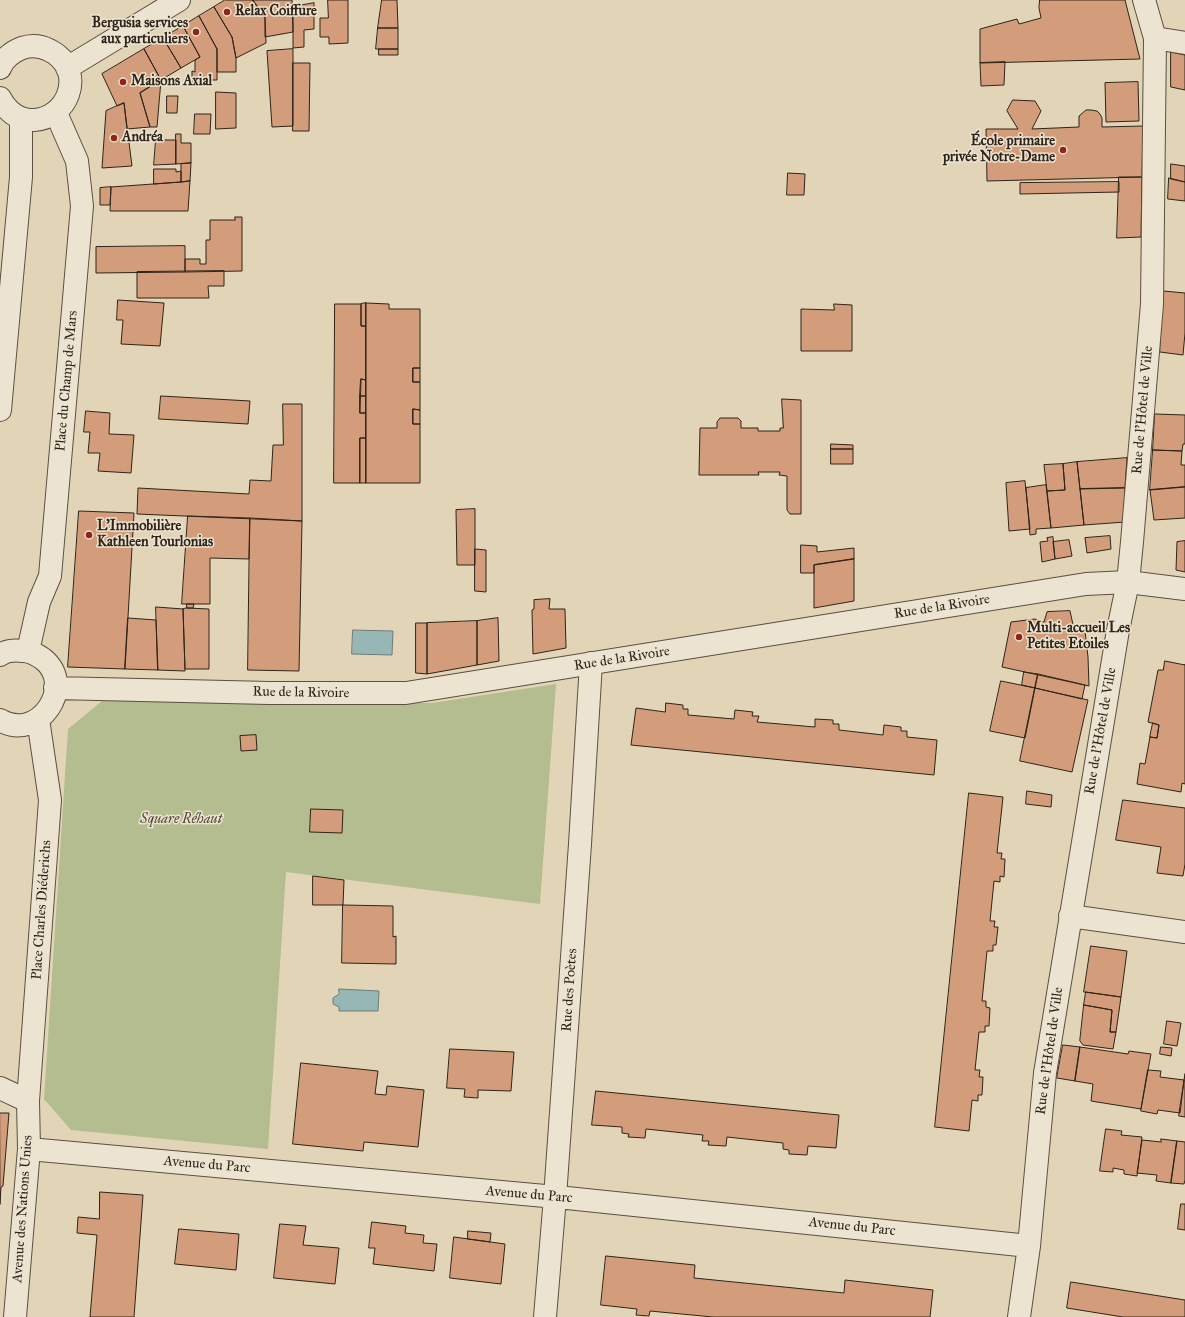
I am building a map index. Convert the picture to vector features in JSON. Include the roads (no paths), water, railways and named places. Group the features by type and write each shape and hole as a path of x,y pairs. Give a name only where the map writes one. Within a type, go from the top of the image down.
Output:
{"street":[{"path":"67,68 179,0"},
{"name":"Rue de l'Hôtel de Ville","path":"1020,1317 1030,1246 1045,1073 1118,630 1128,582 1152,304 1155,38 1144,0"},
{"path":"1155,38 1185,43"},
{"path":"1,64 13,52 28,46 44,48 58,55 67,68 70,80 69,92 64,104 56,113 45,119 32,120 6,108"},
{"path":"0,410 22,176 6,108"},
{"name":"Place du Champ de Mars","path":"28,651 34,619 39,602 50,576 82,206 77,161 56,113"},
{"name":"Rue de la Rivoire","path":"55,688 269,693 406,693 1086,584 1128,582 1185,589"},
{"path":"0,720 5,723 16,725 28,724 38,719 48,711 54,700 55,688 51,669 41,658 28,651 13,650 1,652"},
{"name":"Rue des Poètes","path":"545,1317 581,836 591,663"},
{"name":"Place Charles Diéderichs","path":"28,1101 50,800 38,719"},
{"path":"1070,916 1185,932"},
{"path":"0,1088 28,1101"},
{"name":"Avenue des Nations Unies","path":"16,1317 29,1149 28,1101"},
{"name":"Avenue du Parc","path":"29,1149 555,1197 1030,1246"}],"water":[{"path":"353,630 393,631 392,655 352,654"},
{"path":"339,989 379,991 378,1011 339,1011 339,1007 333,1004 333,998 339,994"}],"place":[{"name":"Relax Coiffure","path":"227,12"},
{"name":"Bergusia services aux particuliers","path":"196,32"},
{"name":"Maisons Axial","path":"123,82"},
{"name":"Andréa","path":"114,138"},
{"name":"École primaire privée Notre-Dame","path":"1063,150"},
{"name":"L'Immobilière Kathleen Tourlonias","path":"89,535"},
{"name":"Multi-accueil Les Petites Etoiles","path":"1019,637"}],"park label":[{"name":"Square Réhaut","path":"181,820"}]}
